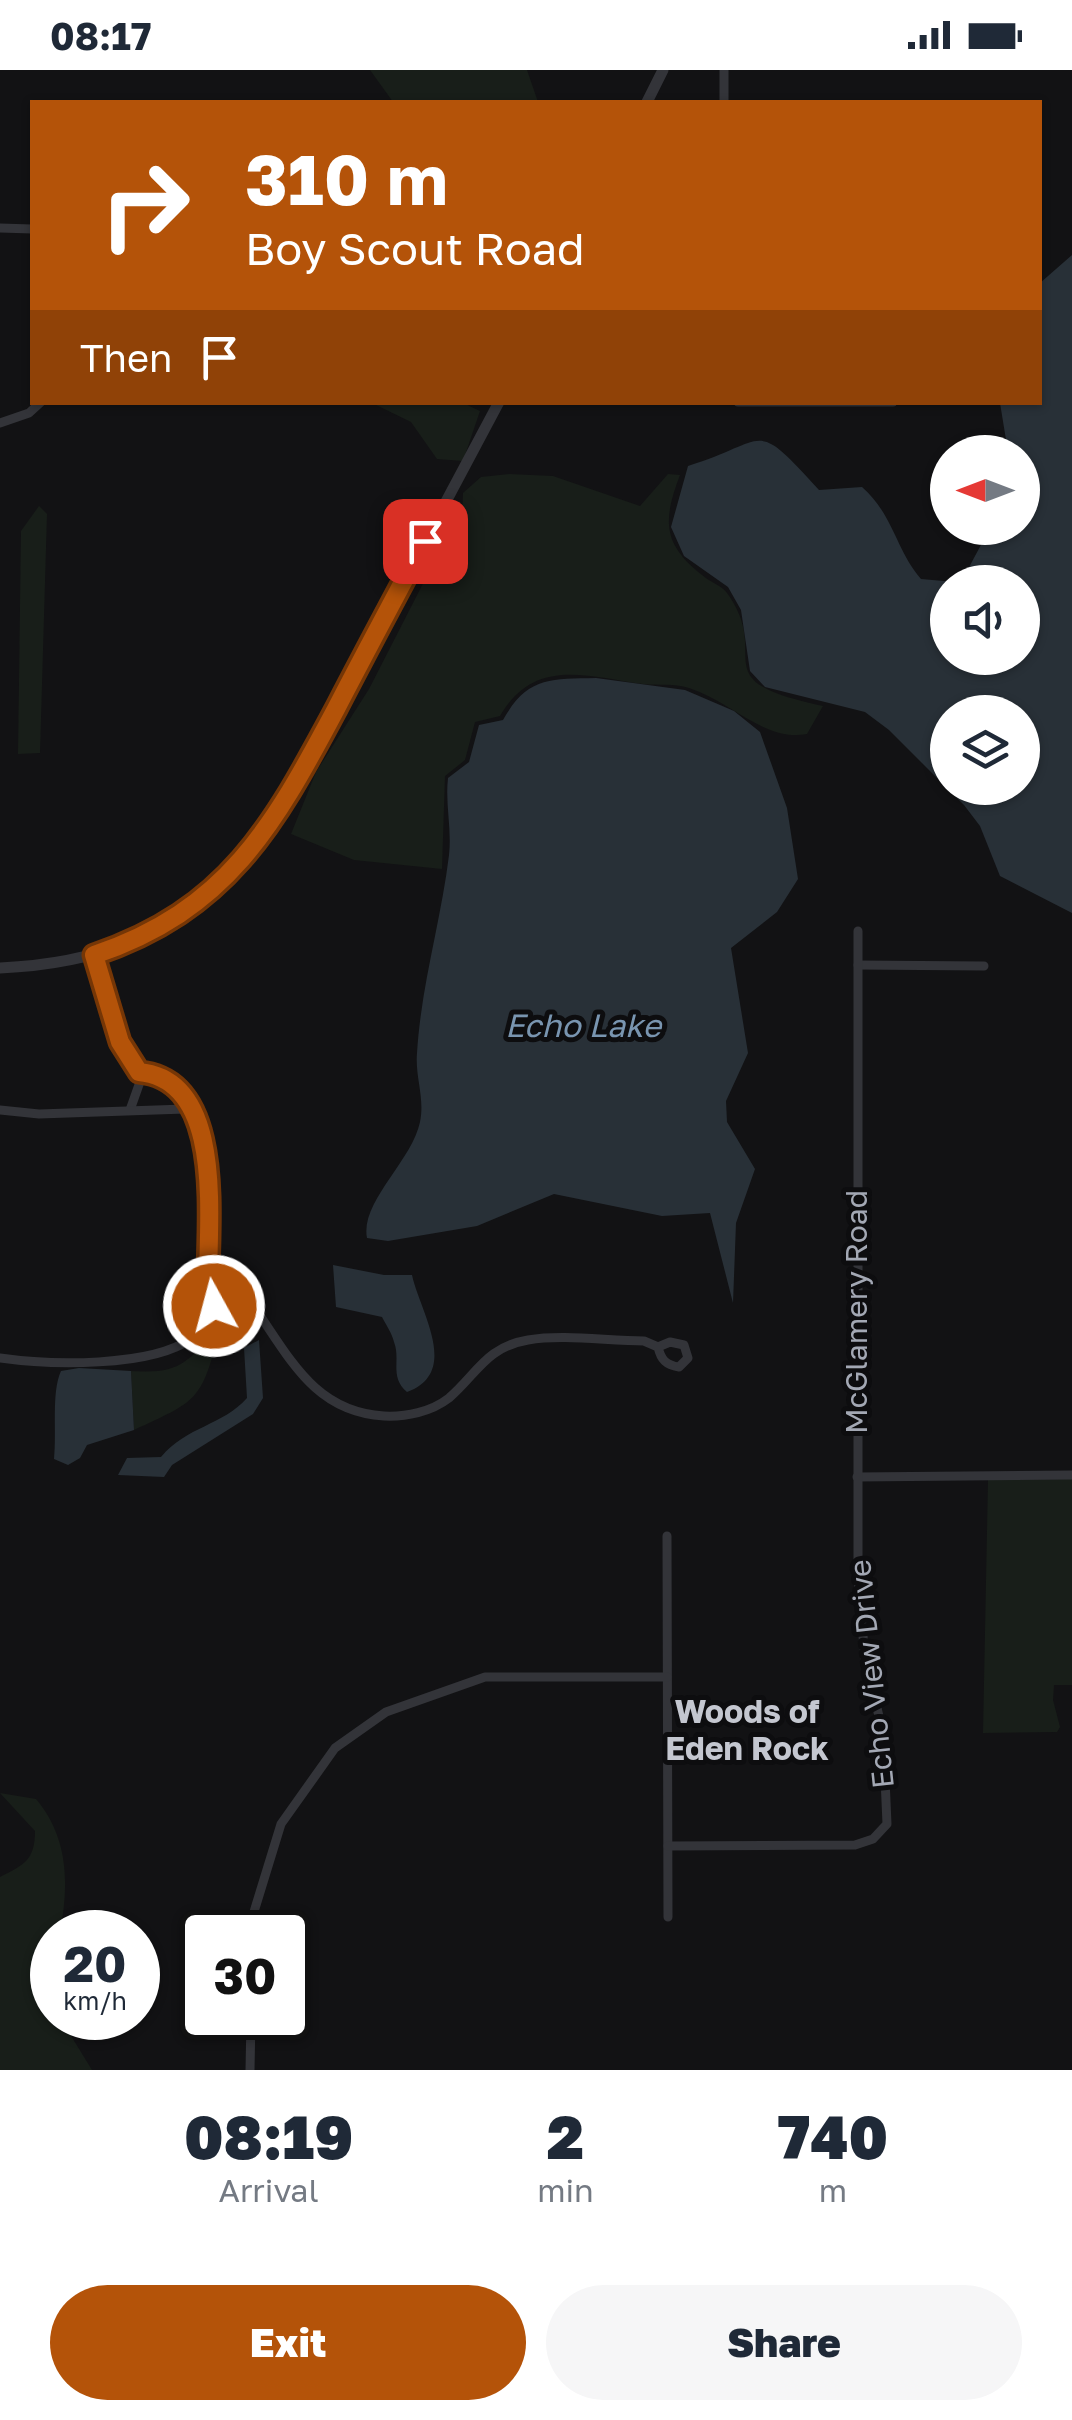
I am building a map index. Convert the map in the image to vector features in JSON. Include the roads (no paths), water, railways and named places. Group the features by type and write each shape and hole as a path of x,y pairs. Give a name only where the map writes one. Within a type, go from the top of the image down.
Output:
{"street":[{"path":"648,100 663,70"},
{"path":"724,70 724,100"},
{"path":"0,228 30,229"},
{"path":"0,423 29,413 38,405"},
{"path":"0,968 94,955 144,936 193,907 228,877 261,839 315,748 497,405"},
{"name":"McGlamery Road","path":"858,932 857,1477 1072,1475"},
{"path":"94,955 120,1042 139,1072 140,1089 130,1110"},
{"path":"858,964 984,966"},
{"path":"139,1072 162,1074 200,1119 206,1141 208,1288 214,1306"},
{"path":"0,1110 39,1114 190,1110"},
{"path":"214,1306 259,1314 310,1388 336,1406 362,1414 408,1417 448,1399 484,1358 528,1340 644,1341 658,1347"},
{"path":"0,1358 125,1360 168,1350 194,1337 214,1306"},
{"name":"Echo View Drive","path":"668,1846 855,1845 874,1839 887,1824 883,1733 865,1658 858,1580 857,1477"},
{"path":"667,1536 668,1917"},
{"path":"255,1910 281,1824 335,1748 386,1712 486,1677 668,1677"},
{"path":"250,2070 251,2040"}],"water":[{"path":"1072,255 1072,913 1000,876 980,826 964,805 1040,805 1040,695 930,695 930,771 865,712 765,687 750,671 741,610 728,587 684,556 671,527 688,466 759,441 782,452 819,490 862,487 881,509 921,579 930,580 930,675 1040,675 1040,565 970,565 981,545 1040,545 1040,435 1005,435 1000,405 1042,405 1042,281"},
{"name":"Echo Lake","path":"596,678 685,690 734,711 760,732 787,808 798,879 777,912 731,948 748,1053 726,1101 727,1122 755,1169 736,1223 733,1303 710,1213 662,1216 554,1194 477,1226 388,1241 367,1238 371,1210 407,1152 420,1122 417,1053 449,855 448,778 469,762 479,725 503,720 531,688 552,680"},
{"path":"333,1265 384,1275 412,1275 433,1340 432,1370 423,1383 407,1392 398,1380 396,1349 382,1317 336,1307"},
{"path":"259,1340 263,1398 253,1414 172,1465 164,1477 118,1475 127,1458 161,1457 247,1398 244,1348"},
{"path":"61,1371 131,1371 134,1430 87,1445 80,1458 68,1465 54,1459 56,1390"}],"district":[{"name":"Woods of Eden Rock","path":"747,1730"}]}
